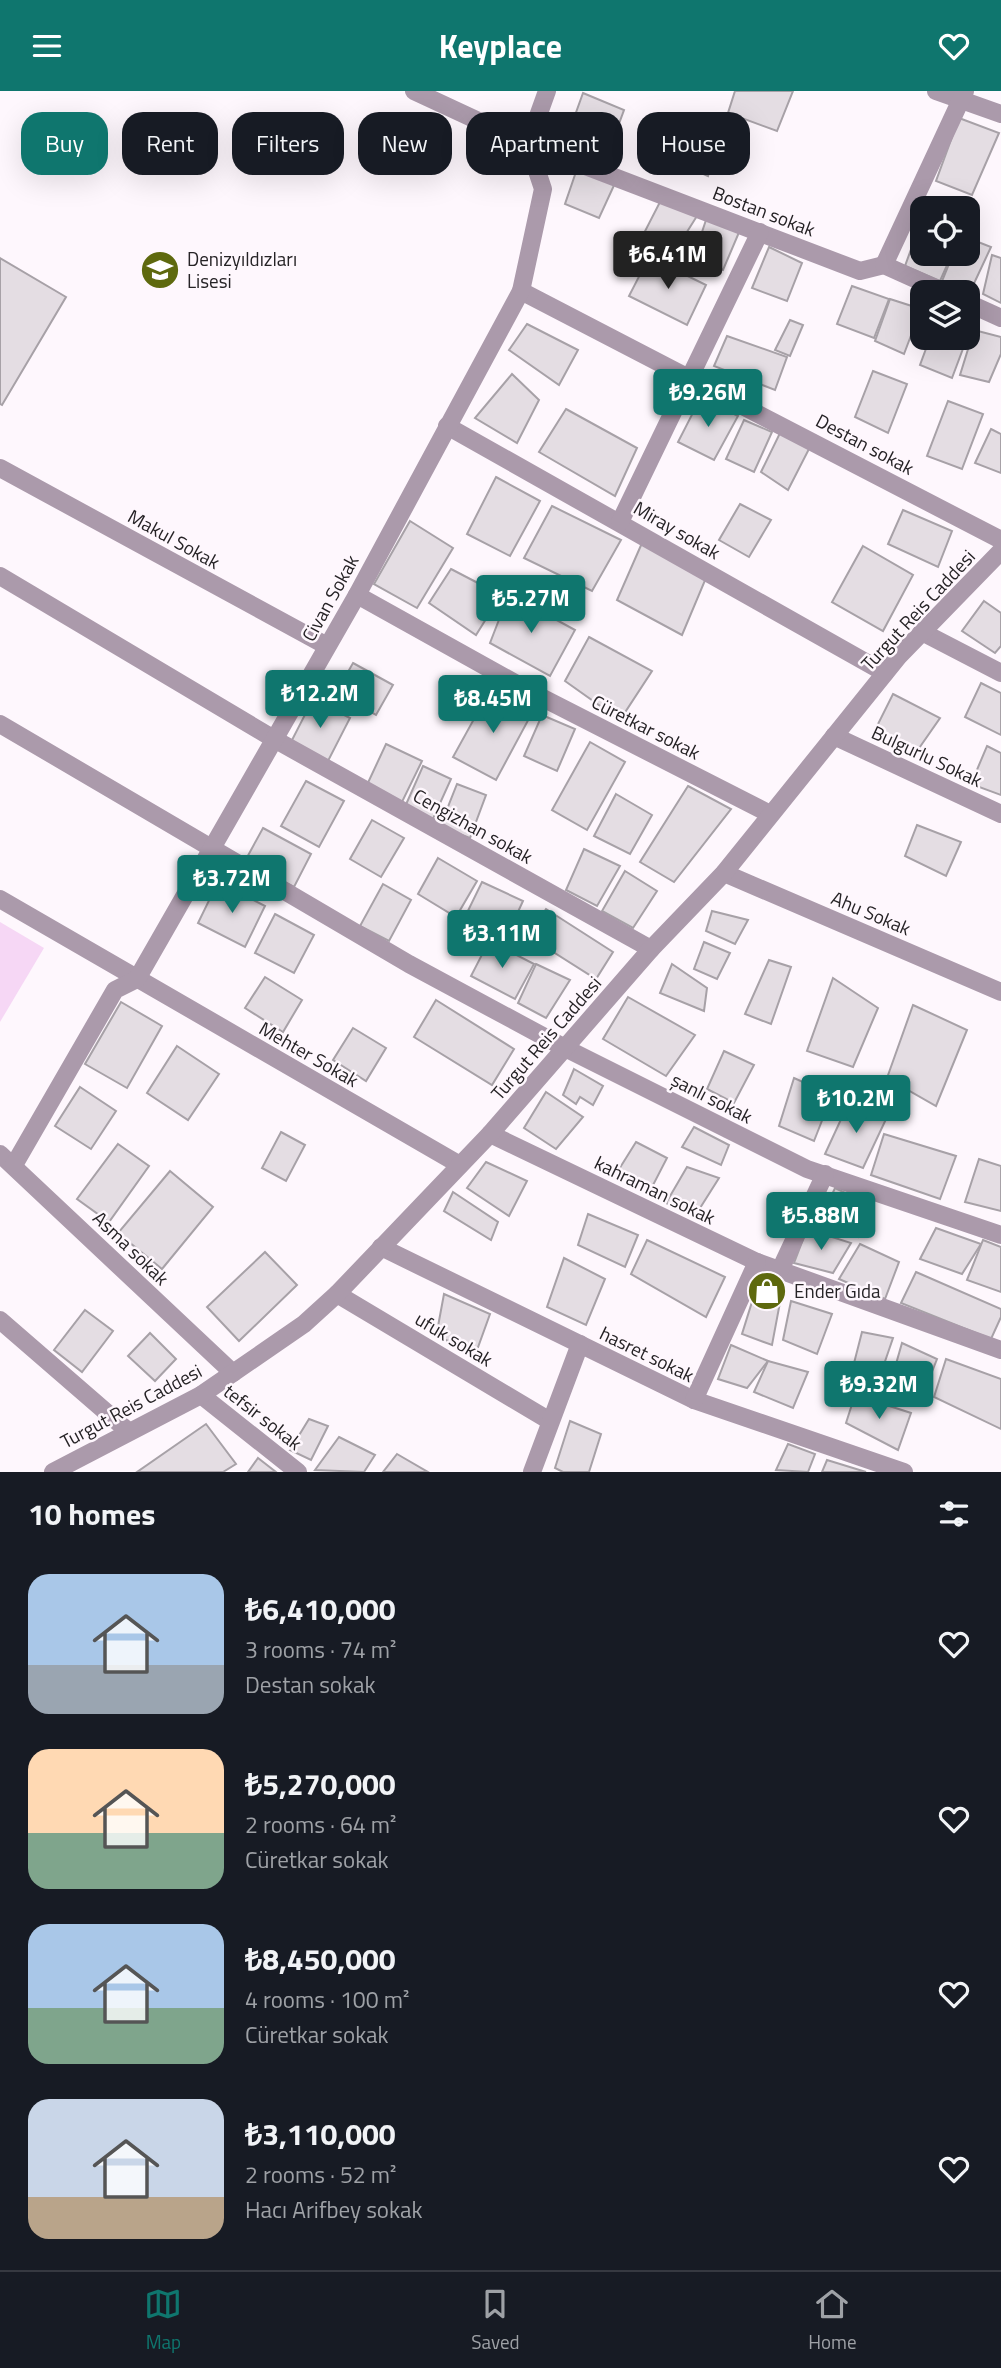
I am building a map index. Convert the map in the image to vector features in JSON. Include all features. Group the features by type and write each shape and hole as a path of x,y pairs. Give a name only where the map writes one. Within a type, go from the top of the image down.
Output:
{"street":[{"path":"414,91 466,115"},
{"path":"539,112 547,91"},
{"path":"936,91 963,96 1001,114"},
{"path":"884,265 963,96"},
{"name":"Civan Sokak","path":"14,1165 115,990 137,979 357,595 521,291 543,190 538,175"},
{"name":"Bostan sokak","path":"610,175 860,271 884,265 917,280"},
{"path":"620,522 760,232"},
{"name":"Destan sokak","path":"521,291 691,376 1001,540"},
{"path":"980,309 1001,319"},
{"name":"Miray sokak","path":"447,426 885,673"},
{"name":"Makul Sokak","path":"0,468 327,646"},
{"name":"Turgut Reis Caddesi","path":"53,1472 201,1395 304,1324 337,1294 490,1134 651,949 724,873 885,673 1001,551"},
{"name":"Cengizhan sokak","path":"0,576 274,739 651,949"},
{"name":"Cüretkar sokak","path":"357,595 533,693 770,814"},
{"path":"922,632 1001,673"},
{"name":"şanlı sokak","path":"0,724 410,964 565,1048 795,1163 1001,1235"},
{"name":"Bulgurlu Sokak","path":"834,736 1001,814"},
{"name":"Ahu Sokak","path":"724,873 1001,992"},
{"name":"Mehter Sokak","path":"0,899 460,1165"},
{"name":"kahraman sokak","path":"490,1134 757,1262 1001,1350"},
{"name":"Asma sokak","path":"0,1154 233,1373"},
{"path":"780,1270 825,1174"},
{"name":"hasret sokak","path":"382,1247 694,1400 904,1472"},
{"path":"694,1400 757,1262"},
{"name":"ufuk sokak","path":"337,1294 550,1421"},
{"path":"0,1320 128,1431"},
{"path":"533,1472 580,1344"},
{"name":"tefsir sokak","path":"201,1395 299,1472"}],"shaded area":[{"path":"0,922 44,948 0,1022"}],"building":[{"path":"735,91 793,91 777,131 750,121 750,112 728,112"},
{"path":"583,93 624,110 623,113 576,112"},
{"path":"959,118 999,133 972,195 936,181"},
{"path":"575,175 601,175 616,181 599,218 565,204"},
{"path":"661,200 697,216 673,254 641,239"},
{"path":"707,217 740,230 723,270 694,256"},
{"path":"980,243 991,247 976,280 942,280 948,266 980,266"},
{"path":"769,247 802,263 787,301 752,288"},
{"path":"910,252 910,266 947,266 940,280 938,280 905,266"},
{"path":"992,255 1001,258 1001,303 983,294"},
{"path":"649,257 706,285 687,325 629,296"},
{"path":"0,258 66,297 2,405 0,404"},
{"path":"852,286 889,299 874,338 837,324"},
{"path":"890,299 910,305 910,338 904,354 875,341"},
{"path":"790,320 803,325 790,356 775,350"},
{"path":"527,324 578,350 559,385 509,350"},
{"path":"980,332 1001,337 1001,354 989,382 960,375 968,350 980,350"},
{"path":"727,336 787,357 775,390 714,366"},
{"path":"926,350 962,350 952,378 920,365"},
{"path":"873,371 907,384 888,433 855,417"},
{"path":"512,374 539,400 517,443 475,418"},
{"path":"701,397 738,416 714,460 678,442"},
{"path":"948,401 983,414 962,469 927,456"},
{"path":"566,409 637,448 615,496 539,452"},
{"path":"744,420 772,432 754,472 726,459"},
{"path":"991,429 1001,434 1001,473 975,463"},
{"path":"780,433 810,447 788,490 761,472"},
{"path":"496,477 540,501 510,556 467,534"},
{"path":"740,504 771,520 749,557 719,540"},
{"path":"552,506 621,540 592,591 524,558"},
{"path":"903,510 952,531 938,567 888,544"},
{"path":"410,521 453,548 417,608 374,584"},
{"path":"642,543 706,578 682,635 617,600"},
{"path":"863,546 913,575 883,631 832,602"},
{"path":"451,569 501,595 476,635 429,603"},
{"path":"509,594 575,630 550,676 490,643"},
{"path":"984,601 1001,613 1001,646 995,653 962,631"},
{"path":"589,637 652,671 620,720 565,681"},
{"path":"353,663 393,685 376,715 336,693"},
{"path":"981,683 1001,693 1001,735 965,717"},
{"path":"490,690 532,713 496,780 453,757"},
{"path":"893,694 940,718 915,754 875,730"},
{"path":"313,699 350,718 328,761 291,742"},
{"path":"542,715 575,729 557,771 524,756"},
{"path":"590,742 625,762 587,830 552,810"},
{"path":"386,744 422,761 401,804 366,787"},
{"path":"987,746 1001,753 1001,795 971,784"},
{"path":"423,766 451,779 432,821 404,809"},
{"path":"306,781 344,801 319,847 281,826"},
{"path":"457,784 486,795 470,838 440,827"},
{"path":"688,786 731,809 674,882 640,862"},
{"path":"616,794 652,815 630,854 594,836"},
{"path":"372,820 404,838 381,877 350,859"},
{"path":"917,825 961,842 946,876 905,856"},
{"path":"263,828 311,854 294,887 245,861"},
{"path":"584,849 620,866 597,906 566,890"},
{"path":"438,858 477,881 456,917 418,894"},
{"path":"625,871 657,891 633,928 602,911"},
{"path":"218,882 265,906 245,947 198,923"},
{"path":"482,882 523,901 505,940 463,921"},
{"path":"383,884 411,900 389,941 360,926"},
{"path":"546,909 613,952 596,979 528,936"},
{"path":"712,911 748,920 735,944 706,931"},
{"path":"275,914 314,935 294,973 255,953"},
{"path":"489,941 534,964 515,999 471,976"},
{"path":"704,942 730,953 717,979 694,969"},
{"path":"769,960 791,967 771,1024 745,1014"},
{"path":"536,964 570,980 546,1018 518,1003"},
{"path":"672,964 707,988 704,1011 660,993"},
{"path":"265,977 302,1000 283,1032 245,1008"},
{"path":"833,978 878,1008 853,1067 807,1051"},
{"path":"628,997 695,1035 666,1076 603,1039"},
{"path":"436,1000 514,1049 492,1085 414,1037"},
{"path":"121,1002 162,1026 127,1088 85,1064"},
{"path":"913,1005 967,1030 936,1106 887,1078"},
{"path":"353,1028 386,1048 366,1081 333,1060"},
{"path":"177,1046 219,1074 188,1120 147,1093"},
{"path":"724,1051 754,1065 734,1103 707,1089"},
{"path":"574,1069 603,1086 593,1105 580,1097 576,1104 563,1095"},
{"path":"794,1078 832,1095 814,1141 779,1126"},
{"path":"80,1087 116,1111 91,1149 55,1126"},
{"path":"546,1092 583,1117 556,1149 524,1128"},
{"path":"849,1102 887,1117 863,1168 825,1154"},
{"path":"694,1127 729,1145 721,1165 682,1147"},
{"path":"281,1132 305,1145 286,1181 262,1168"},
{"path":"884,1134 956,1156 940,1199 871,1175"},
{"path":"636,1142 667,1158 650,1191 616,1174"},
{"path":"118,1144 149,1166 109,1222 77,1199"},
{"path":"979,1159 1001,1166 1001,1211 965,1202"},
{"path":"486,1162 527,1181 509,1216 467,1188"},
{"path":"687,1167 719,1178 695,1216 666,1203"},
{"path":"170,1171 213,1207 162,1269 118,1233"},
{"path":"835,1188 871,1205 858,1237 820,1220"},
{"path":"453,1192 498,1222 491,1240 444,1211"},
{"path":"588,1214 638,1235 625,1267 578,1245"},
{"path":"936,1228 981,1244 962,1274 920,1259"},
{"path":"807,1229 851,1243 833,1273 794,1263"},
{"path":"647,1240 725,1277 706,1317 631,1274"},
{"path":"983,1240 1001,1247 1001,1292 967,1280"},
{"path":"860,1244 899,1262 885,1299 839,1279"},
{"path":"265,1252 297,1285 239,1341 207,1307"},
{"path":"564,1258 605,1279 586,1325 547,1307"},
{"path":"916,1272 1001,1309 1001,1317 991,1339 901,1303"},
{"path":"757,1286 781,1297 772,1345 742,1334"},
{"path":"444,1294 490,1314 477,1350 436,1337"},
{"path":"791,1301 832,1314 817,1354 783,1340"},
{"path":"85,1310 113,1331 82,1372 54,1350"},
{"path":"862,1332 893,1338 880,1376 853,1367"},
{"path":"150,1333 176,1359 155,1381 128,1356"},
{"path":"902,1343 937,1359 924,1392 892,1378"},
{"path":"731,1345 768,1361 747,1388 718,1379"},
{"path":"946,1359 1001,1379 1001,1429 934,1397"},
{"path":"768,1361 808,1372 793,1408 754,1392"},
{"path":"855,1395 911,1413 898,1450 846,1423"},
{"path":"309,1419 328,1426 311,1460 290,1450"},
{"path":"570,1421 601,1434 589,1472 563,1472 555,1468"},
{"path":"206,1424 236,1464 223,1472 137,1472"},
{"path":"339,1437 375,1455 364,1472 315,1470"},
{"path":"788,1444 815,1454 808,1472 776,1470"},
{"path":"397,1454 428,1472 383,1472"},
{"path":"258,1458 276,1472 248,1472"},
{"path":"827,1460 866,1472 822,1472"}],"place":[{"name":"Denizyıldızları Lisesi","path":"160,270"},
{"name":"Ender Gıda","path":"767,1291"}]}
